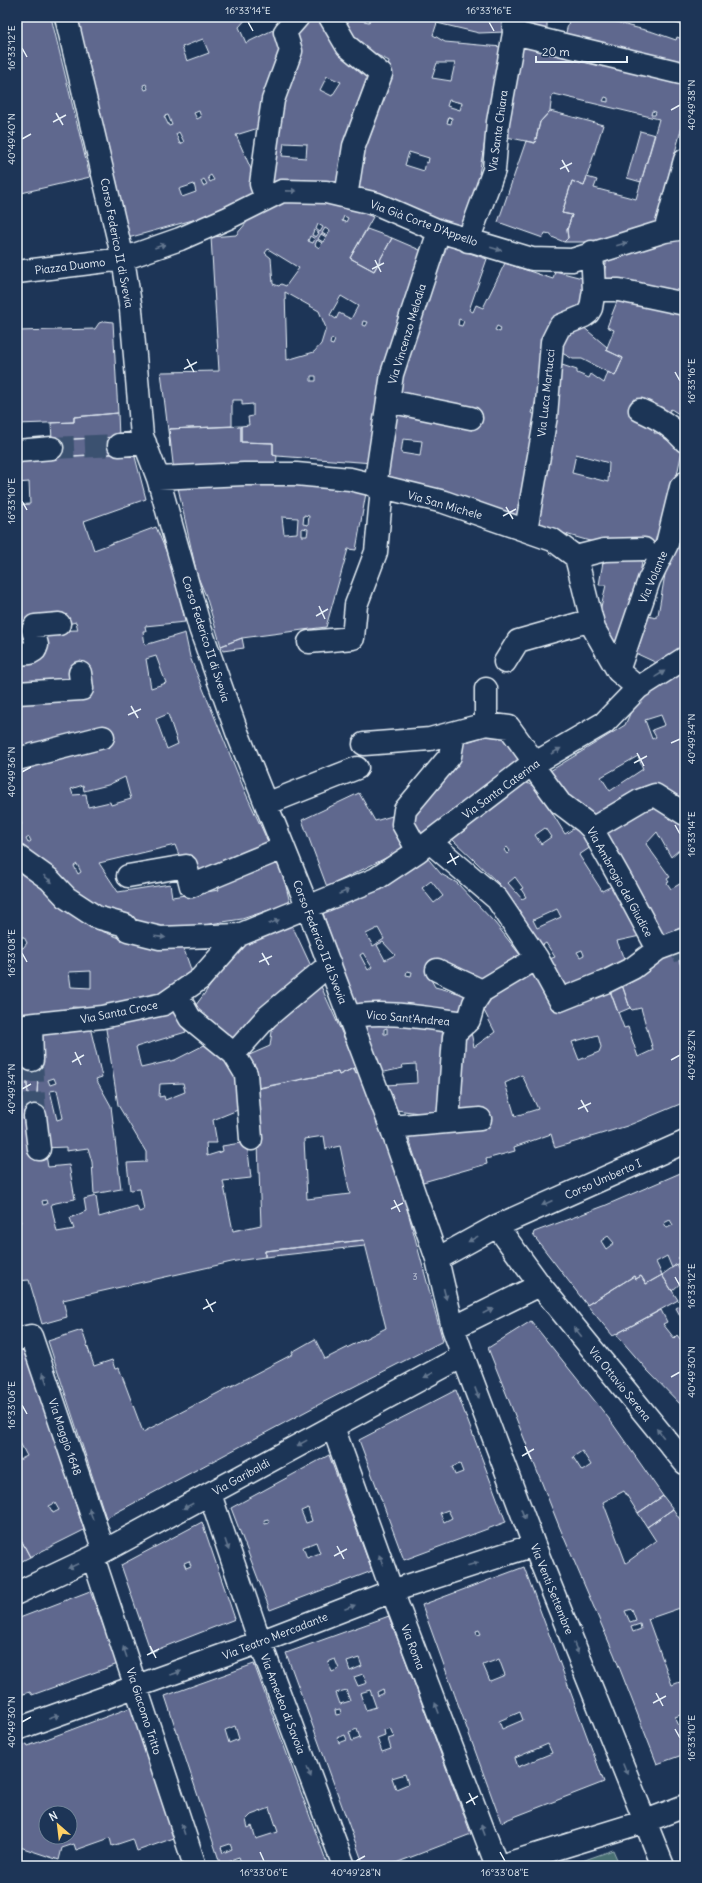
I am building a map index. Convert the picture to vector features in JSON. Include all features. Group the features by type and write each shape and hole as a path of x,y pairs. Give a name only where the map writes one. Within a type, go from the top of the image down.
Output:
{"street":[{"name":"Corso Federico II di Svevia","path":"66,17 123,259 131,310 142,436 158,478 200,628 237,732 330,964 391,1127 437,1259 453,1328"},
{"path":"266,198 262,184 273,100 291,50 285,32 298,17"},
{"path":"330,17 347,46 381,74 354,146 346,197"},
{"path":"514,25 685,74"},
{"name":"Via Santa Chiara","path":"468,241 494,170 498,122 514,25"},
{"path":"675,229 685,160"},
{"name":"Via Già Corte D'Appello","path":"123,259 180,239 228,218 282,191 326,192 378,204 438,231 532,259 572,260 592,252 675,229"},
{"name":"Via Vincenzo Melodia","path":"309,642 353,638 356,605 376,552 379,487 392,374 438,231"},
{"name":"Via Luca Martucci","path":"526,530 546,416 552,342 560,326 588,313 594,290 592,252"},
{"name":"Piazza Duomo","path":"17,272 123,259"},
{"path":"594,290 619,290 685,304"},
{"path":"388,401 471,418"},
{"path":"640,410 660,419 676,431 685,441"},
{"path":"119,445 145,443"},
{"path":"17,451 52,448"},
{"name":"Via San Michele","path":"158,478 244,474 296,474 350,479 444,502 526,530 553,540 576,557"},
{"name":"Via Volante","path":"618,671 649,580 667,544 681,487 685,483"},
{"path":"638,688 618,671 594,629 576,557 604,550 644,549"},
{"path":"505,662 518,641 592,620"},
{"path":"17,654 30,653 35,650 37,645 33,630 35,626 59,624"},
{"name":"Via Santa Caterina","path":"308,908 376,879 424,846 534,764 604,723 638,688 685,658"},
{"path":"17,693 82,689 80,673"},
{"path":"364,744 430,739 454,734 486,724 486,689"},
{"name":"Via Ambrogio del Giudice","path":"486,724 509,727 560,803 592,829 658,950"},
{"path":"454,734 450,756 405,810 403,824 424,846 497,899 537,958 560,1000 605,982 633,968 658,950 685,939"},
{"path":"17,759 103,737"},
{"path":"266,804 357,768"},
{"path":"592,829 641,800 655,795 685,814"},
{"path":"128,876 186,866 191,886 283,848"},
{"path":"17,856 49,879 67,898 96,917 125,925 128,930 160,938 239,935"},
{"name":"Via Santa Croce","path":"24,1026 102,1017 164,1004 200,979 239,935 308,908"},
{"path":"448,1122 454,1035 466,1023 474,1003 482,991 537,958"},
{"path":"234,1054 267,1017 330,964"},
{"path":"437,970 482,991"},
{"path":"177,995 190,1018 234,1054 246,1074 251,1139"},
{"name":"Vico Sant'Andrea","path":"349,1017 360,1014 393,1015 466,1023"},
{"path":"24,1026 32,1060"},
{"path":"35,1116 38,1149"},
{"path":"391,1127 480,1119"},
{"name":"Corso Umberto I","path":"437,1259 520,1215 685,1142"},
{"name":"Via Ottavio Serena","path":"497,1226 555,1305 685,1463"},
{"path":"453,1328 540,1285"},
{"name":"Via Venti Settembre","path":"453,1328 534,1545 663,1866"},
{"name":"Via Maggio 1648","path":"17,1339 31,1336 98,1554"},
{"name":"Via Garibaldi","path":"17,1593 98,1554 463,1356"},
{"name":"Via Roma","path":"333,1426 392,1591 499,1866"},
{"name":"Via Amedeo di Savoia","path":"210,1494 260,1642 344,1866"},
{"name":"Via Teatro Mercadante","path":"17,1729 260,1642 392,1591 534,1545"},
{"name":"Via Giacomo Tritto","path":"98,1554 137,1687 194,1866"},
{"path":"499,1866 646,1821 685,1806"}],"green space":[{"path":"613,1850 620,1866 568,1866"}],"building":[{"path":"17,17 51,17 90,177 17,194 17,108 20,106 17,101"},
{"path":"75,17 248,17 239,27 246,43 277,28 287,52 273,96 261,105 265,126 236,135 254,176 258,193 218,213 128,238 118,201 121,201 116,179 112,179","holes":["203,39 209,53 187,61 182,47","146,84 148,89 145,90 143,85","199,111 201,117 197,119 194,113","168,115 172,125 169,126 164,116","179,132 184,142 180,144 176,134","211,175 214,180 210,182 208,177","204,179 207,184 203,186 201,181","194,184 196,192 182,197 179,189"]},
{"path":"308,17 320,17 374,76 341,186 267,181 276,101 302,49 291,38","holes":["327,76 341,82 332,96 320,90","284,143 307,144 306,158 282,156"]},
{"path":"371,17 507,17 505,32 479,33 437,23 433,35 445,42 502,47 479,174 486,175 465,231 352,188 387,76 389,61 361,47 342,32 351,18 369,22","holes":["437,63 455,63 451,81 432,78","449,100 462,103 460,110 447,106","449,117 452,118 451,124 447,123","409,152 429,158 428,163 426,162 424,171 405,165"]},
{"path":"521,17 547,17 547,31 522,26"},
{"path":"570,17 612,17 611,20 629,26 676,40 677,37 685,40 685,67 565,36"},
{"path":"659,17 685,17 685,26"},
{"path":"519,42 685,81 685,116 655,225 590,242 564,242 568,238 567,230 572,215 562,213 572,181 584,186 587,177 597,180 594,188 636,199 659,119 554,94 552,95 550,111 540,122 535,143 502,136","holes":["605,97 608,98 608,102 603,101","652,111 656,112 655,115 651,115"]},
{"path":"550,111 603,125 584,186 572,181 562,213 572,215 567,230 568,238 564,242 552,237 551,234 545,233 543,238 498,222 526,141 535,143 540,122"},
{"path":"640,131 655,135 641,182 627,178"},
{"path":"685,190 685,212 678,211"},
{"path":"328,199 373,217 350,258 374,271 392,238 427,253 391,340 373,463 277,456 273,455 273,443 241,442 241,426 249,425 248,417 253,416 253,404 242,405 242,400 232,400 232,426 169,429 170,447 161,372 219,371 211,237 236,235 258,209 276,201","holes":["344,216 348,218 346,222 342,221","318,224 323,227 320,232 316,229","325,228 330,231 327,236 322,233","314,230 319,233 316,237 312,235","321,234 326,237 323,242 318,239","310,236 315,239 313,243 308,241","317,240 322,243 319,248 315,245","268,249 299,268 286,286 281,284 279,286 273,284 271,258 265,253","285,292 319,311 326,328 321,344 314,352 287,360","341,296 358,306 351,319 339,313 336,319 330,315","363,321 368,322 366,326 362,325","331,339 335,340 333,345 330,344","311,376 316,376 316,381 311,381"]},
{"path":"367,229 392,238 374,271 350,258"},
{"path":"685,237 685,295 602,284 607,258 655,242"},
{"path":"441,243 487,259 469,310 473,312 476,305 483,308 505,263 553,279 555,271 586,279 581,300 584,300 579,313 569,310 552,322 539,397 537,397 532,413 541,418 520,522 385,477 395,410 472,430 478,410 398,392","holes":["459,319 464,321 462,326 458,325","497,326 501,328 500,332 495,330","403,439 422,441 420,456 401,453"]},
{"path":"620,294 685,313 685,418 671,409 666,416 657,409 638,399 633,418 657,423 654,433 660,433 683,446 663,543 607,546 534,525 556,363 577,370 577,373 589,378 591,374 604,383 608,372 615,376 623,358 606,350 614,330 607,327","holes":["576,454 609,463 608,482 572,473"]},
{"path":"105,321 113,322 118,413 74,417 74,422 17,424 17,331 95,329 99,323"},
{"path":"582,326 607,347 606,350 623,358 615,376 582,359 573,359 562,353 563,330"},
{"path":"118,413 119,437 52,440 51,423 74,422 74,417"},
{"path":"241,426 241,442 273,443 273,455 277,456 276,466 174,472 169,429"},
{"path":"119,437 120,453 53,457 52,440"},
{"path":"134,453 146,499 84,521 94,550 156,527 176,575 185,622 145,626 146,631 143,631 145,645 185,633 190,657 246,794 270,846 216,870 198,875 192,856 181,860 175,845 99,863 118,892 170,884 172,897 219,890 216,883 279,858 290,903 242,919 191,927 154,926 92,910 79,900 44,866 17,845 17,825 19,827 22,824 18,819 17,820 17,769 113,740 110,731 100,727 64,740 17,750 17,700 68,698 89,695 86,668 74,669 76,684 17,688 17,658 44,657 42,631 78,630 76,622 64,625 65,616 26,621 27,645 17,646 17,505 30,504 29,482 17,483 17,459","holes":["156,656 166,683 151,688 146,659","168,714 178,744 167,749 156,719","125,777 131,799 111,805 110,802 88,807 86,794 73,795 71,789 83,785 84,791 108,785","29,837 31,841 28,843 26,839","77,864 81,872 78,874 74,866"]},
{"path":"300,479 366,493 356,550 348,549 326,627 242,638 221,646 206,596 197,575 177,483","holes":["304,515 309,516 308,525 303,524","282,517 298,518 297,533 284,534","302,528 308,529 307,536 302,536"]},
{"path":"682,518 685,520 685,646 659,664 631,651 644,615 656,618 656,615 658,615 669,551"},
{"path":"643,554 635,610 617,648 603,632 600,611 606,585 599,585 604,556"},
{"path":"242,638 244,648 223,651 221,646"},
{"path":"685,671 685,806 655,788 595,816 570,800 550,771 625,725 637,698","holes":["661,715 665,725 652,730 656,737 652,739 645,720","638,756 643,769 610,791 601,777"]},
{"path":"486,736 505,738 521,761 418,838 412,820 430,794 458,761 464,743"},
{"path":"527,783 537,788 565,834 581,824 594,845 579,855 602,891 616,884 640,936 617,941 625,962 565,992 544,961 555,957 546,943 538,948 499,884 452,839 520,784","holes":["545,828 551,837 541,844 535,835","507,847 510,851 507,854 504,850","515,877 523,888 521,889 526,897 522,899 508,883","557,909 561,917 537,928 533,920","582,950 584,955 580,957 577,952"]},
{"path":"359,793 375,821 392,816 406,848 327,887 302,820"},
{"path":"653,800 685,823 685,856 679,850 671,857 657,832 646,844 670,877 667,879 669,882 667,883 671,889 685,881 685,934 665,936 656,928 601,833"},
{"path":"425,855 441,874 457,883 495,923 524,960 480,984 441,959 429,976 435,987 458,993 458,988 474,991 463,1019 360,1010 351,997 323,913 384,883","holes":["431,881 443,896 434,903 422,888","378,928 384,939 373,946 366,934","383,942 395,955 385,960 377,945","363,953 372,967 368,970 360,955","407,971 412,972 411,976 406,975"]},
{"path":"17,866 58,899 77,918 99,930 125,940 182,944 193,975 156,997 93,1008 72,1007 73,1013 17,1017 17,947 23,948 27,943 24,937 17,937","holes":["91,971 91,988 71,987 69,972"]},
{"path":"290,921 311,966 231,1045 193,1009 230,959 250,937"},
{"path":"685,942 685,970 683,971 674,947"},
{"path":"674,947 685,974 685,1102 627,1126 555,1148 551,1134 514,1147 515,1151 486,1159 487,1164 423,1182 407,1133 454,1118 461,1031 471,1032 474,1047 495,1032 480,1003 535,964 549,994 609,988 624,1028 628,1027 638,1057 653,1050 641,1008 632,1010 630,1008 621,982","holes":["598,1035 601,1047 599,1052 579,1060 572,1042","522,1075 538,1109 515,1116 505,1083"]},
{"path":"621,982 630,1008 618,1013 609,988"},
{"path":"320,984 359,1071 356,1073 354,1068 339,1075 338,1072 258,1088 247,1056 270,1046 273,1024"},
{"path":"173,1008 186,1032 136,1047 141,1068 175,1060 214,1040 231,1060 245,1107 213,1120 217,1143 206,1143 207,1156 223,1151 222,1146 247,1142 251,1178 223,1181 233,1231 261,1225 256,1089 338,1072 339,1075 354,1068 356,1073 359,1071 389,1142 443,1341 316,1406 106,1518 48,1341 82,1330 94,1366 112,1360 115,1369 119,1368 143,1432 293,1354 292,1352 315,1339 325,1359 386,1328 364,1240 265,1251 265,1257 236,1261 63,1300 67,1317 42,1324 29,1280 17,1281 17,1228 21,1221 17,1221 17,1095 19,1095 20,1084 17,1084 17,1037 28,1036 27,1085 31,1117 23,1118 25,1126 32,1125 46,1155 48,1167 69,1165 75,1199 51,1204 57,1232 74,1229 70,1218 86,1211 84,1199 96,1196 99,1217 137,1206 139,1212 144,1210 140,1189 130,1190 127,1163 146,1162 146,1152 118,1105 105,1023","holes":["183,1083 185,1092 165,1100 164,1096 159,1097 160,1084","324,1136 326,1149 340,1146 350,1194 307,1199 304,1139","46,1200 47,1204 43,1205 42,1201"]},
{"path":"361,1018 448,1024 446,1111 427,1114 396,1110 386,1085 417,1083 416,1064 402,1065 403,1068 380,1073","holes":["387,1028 387,1034 384,1034 384,1029"]},
{"path":"90,1027 102,1077 96,1079 111,1106 121,1189 94,1194 92,1162 88,1148 66,1151 66,1147 43,1148 37,1094 39,1060 37,1032","holes":["54,1078 56,1083 50,1085 48,1080","57,1090 63,1118 57,1120 50,1091"]},
{"path":"27,1060 39,1060 37,1094 40,1116 31,1117 27,1085"},
{"path":"685,1171 685,1253 678,1258 681,1261 672,1268 667,1256 656,1262 662,1275 646,1284 641,1276 636,1279 634,1276 587,1305 533,1235 534,1232 604,1206","holes":["670,1220 673,1225 667,1228 664,1223","608,1236 614,1243 606,1249 601,1241"]},
{"path":"364,1240 365,1246 265,1257 265,1251"},
{"path":"677,1264 685,1279 672,1291 662,1275"},
{"path":"662,1275 678,1300 613,1336 587,1305 634,1276 636,1279 641,1276 646,1284"},
{"path":"685,1303 682,1307 685,1308 685,1315 682,1316 684,1318 685,1317 685,1320 683,1321 676,1308"},
{"path":"661,1310 667,1322 663,1324 674,1338 677,1335 680,1339 685,1334 685,1409 647,1370 616,1334"},
{"path":"531,1321 610,1420 663,1496 638,1513 624,1491 603,1502 626,1563 656,1541 647,1527 673,1509 685,1527 685,1622 680,1608 648,1619 672,1685 685,1680 685,1718 683,1714 675,1717 680,1728 685,1727 685,1754 657,1764 614,1654 559,1526 488,1348","holes":["582,1451 591,1465 582,1471 573,1457","632,1609 636,1620 630,1622 625,1611","640,1624 641,1629 633,1632 631,1627"]},
{"path":"24,1346 84,1530 30,1557 17,1532 17,1461 27,1456 17,1437 17,1348","holes":["55,1503 59,1510 53,1513 49,1506"]},
{"path":"456,1390 506,1522 404,1560 359,1440","holes":["460,1464 463,1472 455,1475 452,1467","448,1510 452,1518 444,1522 440,1513"]},
{"path":"329,1455 372,1571 270,1610 231,1508","holes":["308,1508 312,1521 306,1523 301,1511","268,1519 269,1523 265,1524 264,1520","316,1542 320,1553 307,1558 303,1547"]},
{"path":"663,1496 673,1509 647,1527 638,1513"},
{"path":"202,1522 235,1619 151,1652 121,1565","holes":["189,1561 191,1566 186,1568 184,1563"]},
{"path":"17,1532 30,1557 20,1562 17,1556"},
{"path":"524,1567 604,1782 501,1822 422,1605","holes":["479,1630 481,1634 477,1635 476,1631","499,1659 505,1675 490,1681 483,1665","520,1712 523,1720 502,1729 499,1721","548,1744 552,1753 518,1767 515,1758"]},
{"path":"90,1591 118,1664 32,1695 30,1692 17,1696 17,1619"},
{"path":"389,1616 471,1834 388,1866 364,1866 286,1653","holes":["359,1658 362,1666 350,1671 347,1662","335,1659 339,1669 332,1672 328,1662","363,1674 367,1683 358,1686 354,1677","383,1689 384,1693 378,1696 377,1692","346,1690 350,1701 340,1704 336,1693","370,1690 376,1707 366,1710 360,1693","340,1709 341,1714 336,1715 335,1710","390,1728 394,1737 388,1739 391,1749 382,1752 377,1738 385,1735 384,1730","357,1729 360,1738 352,1741 349,1732","345,1735 347,1740 339,1743 337,1738","405,1774 408,1784 396,1789 392,1778"]},
{"path":"254,1664 328,1866 238,1866 242,1865 239,1857 230,1860 232,1866 221,1866 165,1696","holes":["235,1726 239,1739 229,1743 225,1730","270,1808 278,1832 256,1839 252,1826 248,1828 246,1820 251,1815","230,1844 232,1849 223,1853 221,1847"]},
{"path":"132,1707 174,1838 137,1851 133,1839 112,1846 110,1838 76,1850 74,1845 78,1845 78,1805 38,1805 38,1845 71,1845 62,1848 59,1860 17,1846 17,1747 27,1744 28,1746"}],"tunnel":[{"path":"52,448 119,445"},
{"path":"677,942 685,957"},
{"path":"32,1060 35,1116"}]}
